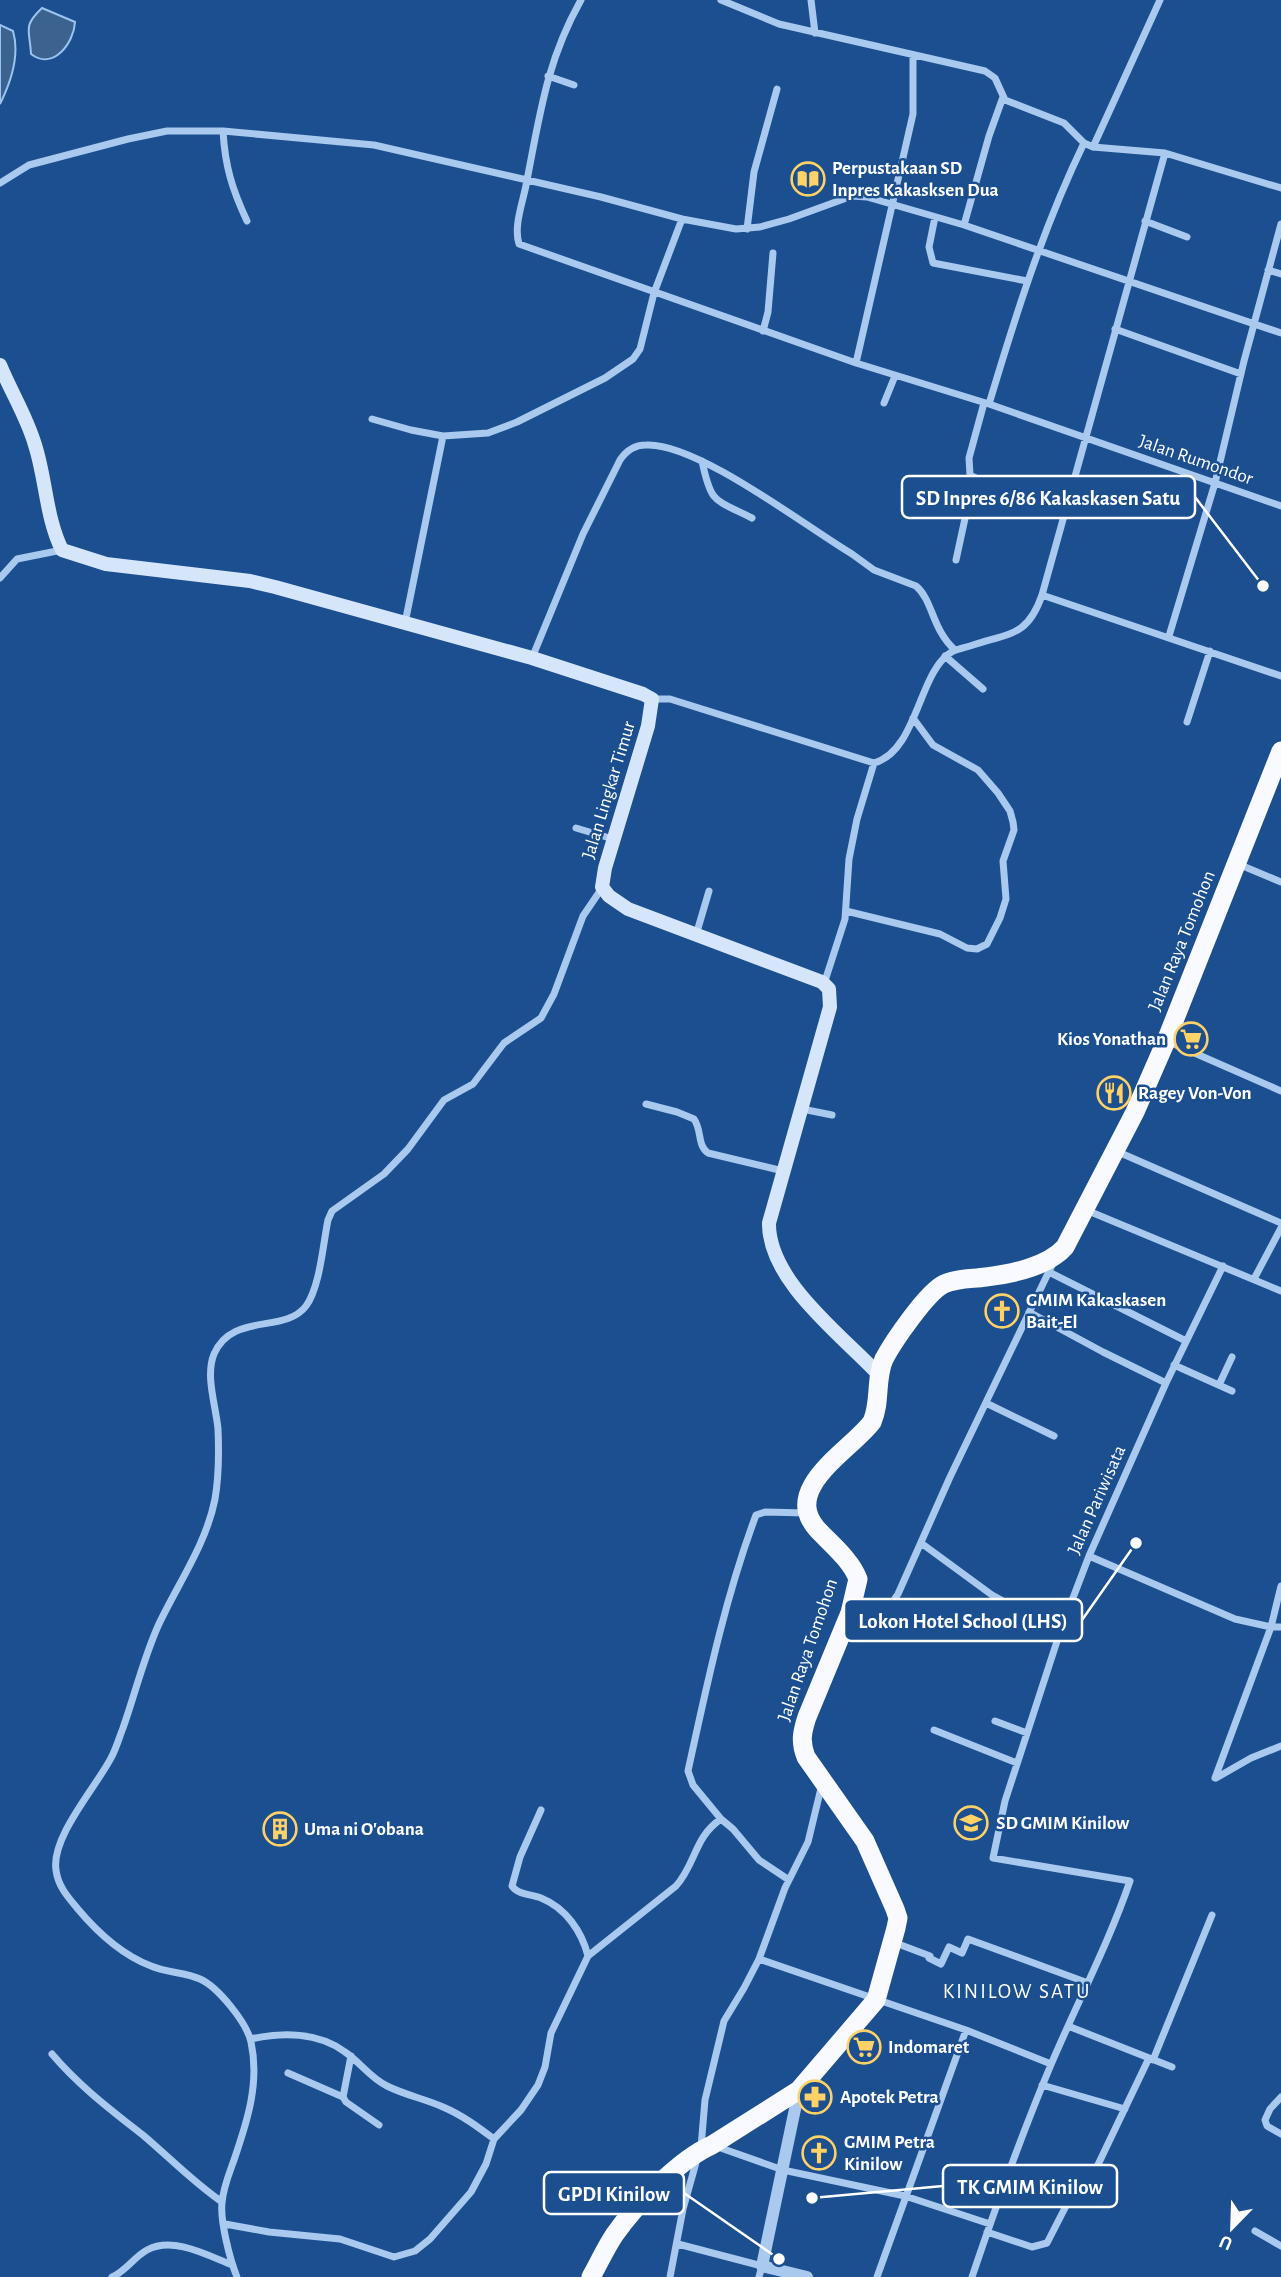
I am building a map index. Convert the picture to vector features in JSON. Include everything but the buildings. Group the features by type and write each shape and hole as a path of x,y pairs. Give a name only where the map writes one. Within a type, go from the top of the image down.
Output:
{"highway":[{"name":"Jalan Raya Tomohon","path":"1053,1264 1065,1247 1135,1112 1167,1041 1281,751"},
{"path":"807,1513 806,1501 812,1484 872,1422 877,1409 872,1368 889,1351 933,1291 951,1282 1053,1264"},
{"name":"Jalan Raya Tomohon","path":"590,2277 615,2234 653,2191 706,2148 799,2090 876,2000 893,1942 898,1918 865,1842 806,1757 802,1746 802,1733 850,1613 858,1579 807,1513"}],"main road":[{"path":"0,365 30,427 43,472 54,535 62,550"},
{"name":"Jalan Lingkar Timur","path":"62,550 106,564 250,581 532,658 652,699 649,726 602,887 609,896 628,909 824,985"},
{"path":"824,985 828,989 830,1007 783,1171 769,1231 780,1267 811,1307 872,1368"}],"street":[{"path":"528,179 548,76 562,36 581,0"},
{"path":"721,0 779,23 815,33 975,68 990,74 1003,97 1012,104 1064,123 1084,143 1093,147 1165,153 1281,188"},
{"path":"810,0 815,33"},
{"path":"1093,147 1160,0"},
{"path":"856,363 913,114 913,55"},
{"path":"548,76 574,85"},
{"path":"747,229 754,172 777,89"},
{"path":"964,225 1003,97"},
{"path":"0,183 29,164 128,139 167,131 223,131 364,143 528,179 682,219 736,229 789,219 852,196 867,197 964,225 1281,333"},
{"path":"223,131 225,160 230,180 247,221"},
{"path":"1067,502 974,477 968,471 969,458 1027,281 1084,143"},
{"path":"652,699 670,699 874,763 882,761 901,742 934,670 945,656 954,650 1008,635 1027,625 1038,608 1042,595 1165,153"},
{"name":"Jalan Rumondor","path":"528,179 520,212 517,238 519,244 856,363 987,404 1278,505"},
{"path":"935,216 929,247 933,262 1027,281"},
{"path":"372,419 443,436 488,433 537,412 619,370 633,359 640,349 654,293 682,219"},
{"path":"1145,222 1187,237"},
{"path":"1169,636 1215,483 1281,224"},
{"path":"763,331 768,312 773,253"},
{"path":"1268,270 1281,274"},
{"path":"1115,329 1241,374"},
{"path":"884,403 895,376"},
{"path":"405,623 443,436"},
{"path":"532,658 583,534 620,460 627,451 643,445 670,447 702,461 852,554 868,567 916,586 922,592 939,632 954,650"},
{"path":"702,461 707,483 716,500 752,518"},
{"path":"956,559 974,477"},
{"path":"0,578 17,559 62,550"},
{"path":"1042,595 1281,676"},
{"path":"1187,722 1210,651"},
{"path":"945,656 983,689"},
{"path":"846,911 940,934 973,949 987,944 1004,908 1006,899 1003,862 1014,830 1010,811 978,770 933,746 913,718"},
{"path":"824,985 837,950 846,911 849,859 857,818 874,763"},
{"path":"576,828 614,839"},
{"path":"1238,863 1281,881"},
{"path":"237,2277 232,2265 222,2202 253,2097 251,2039 235,2013 212,1985 199,1978 151,1966 109,1941 87,1921 62,1891 55,1859 68,1827 111,1759 159,1623 194,1557 214,1503 218,1476 218,1427 211,1369 218,1346 240,1329 293,1317 307,1304 315,1285 332,1211 384,1174 408,1149 444,1100 473,1084 505,1043 541,1018 558,984 583,916 602,887"},
{"path":"696,935 709,891"},
{"path":"1167,1041 1281,1091"},
{"path":"646,1104 694,1119 699,1129 701,1146 708,1153 783,1171"},
{"path":"801,1108 832,1115"},
{"path":"1115,1151 1281,1226 1254,1279"},
{"path":"1085,1209 1281,1291"},
{"path":"850,1613 868,1617 890,1607 1053,1264 1186,1341"},
{"name":"Jalan Pariwisata","path":"1088,1983 1130,1881 993,1858 1005,1801 1017,1763 1060,1632 1089,1556 1166,1383 1223,1266"},
{"path":"1029,1312 1166,1383"},
{"path":"1219,1385 1232,1357"},
{"path":"1174,1366 1232,1391"},
{"path":"986,1403 1054,1436"},
{"path":"789,1880 759,1860 721,1819 693,1785 688,1771 722,1619 756,1515 765,1512 807,1513"},
{"path":"921,1543 992,1595 1060,1632"},
{"path":"1089,1556 1235,1619 1281,1628"},
{"path":"1281,1586 1271,1627 1215,1778 1251,1758 1281,1746"},
{"path":"995,1721 1027,1733"},
{"path":"934,1730 1017,1763"},
{"path":"670,2277 683,2209 706,2148 705,2100 724,2021 759,1959 789,1880 808,1842 823,1780"},
{"path":"541,1810 520,1857 512,1886 516,1891 542,1898 568,1917 589,1956"},
{"path":"225,2224 269,2232 340,2239 386,2254 401,2256 415,2251 430,2239 471,2192 486,2164 494,2139 521,2110 538,2085 545,2067 551,2033 589,1956 676,1886 682,1879 698,1842 706,1831 721,1819"},
{"path":"706,2148 783,2170 905,2196 1032,2247 1047,2243 1067,2204 1094,2173 1151,2059 1212,1915"},
{"path":"893,1942 930,1956 929,1958 941,1964 949,1947 962,1953 968,1939 1088,1983 1042,2085 972,2277"},
{"path":"759,1959 966,2030 1051,2064"},
{"path":"1068,2026 1172,2067"},
{"path":"877,2277 966,2030"},
{"path":"251,2039 271,2034 301,2035 332,2044 351,2056 380,2082 459,2114 494,2139"},
{"path":"52,2054 73,2078 110,2112 145,2137 191,2180 222,2202"},
{"path":"351,2056 344,2097 346,2102 379,2125"},
{"path":"288,2073 344,2097"},
{"path":"1042,2085 1125,2109"},
{"path":"760,2271 799,2090"},
{"path":"1281,2097 1270,2109 1265,2120 1267,2126 1281,2134"},
{"path":"1255,2231 1281,2246"},
{"path":"678,2244 760,2271 807,2277"},
{"path":"112,2277 147,2250 159,2245 189,2248 232,2265"}],"water":[{"path":"42,8 75,22 66,46 54,57 47,59 31,54 29,34 29,25"},
{"path":"0,25 13,31 15,59 8,87 0,104"}],"place":[{"name":"Perpustakaan SD Inpres Kakasksen Dua","path":"808,179"},
{"name":"SD Inpres 6/86 Kakaskasen Satu","path":"1263,586"},
{"name":"Kios Yonathan","path":"1191,1039"},
{"name":"Ragey Von-Von","path":"1114,1093"},
{"name":"GMIM Kakaskasen Bait-El","path":"1002,1311"},
{"name":"Lokon Hotel School (LHS)","path":"1136,1543"},
{"name":"SD GMIM Kinilow","path":"971,1823"},
{"name":"Uma ni O'obana","path":"280,1829"},
{"name":"Indomaret","path":"864,2047"},
{"name":"Apotek Petra","path":"815,2097"},
{"name":"GMIM Petra Kinilow","path":"819,2153"},
{"name":"TK GMIM Kinilow","path":"812,2198"},
{"name":"GPDI Kinilow","path":"779,2259"}],"district":[{"name":"KINILOW SATU","path":"1017,1991"}]}
